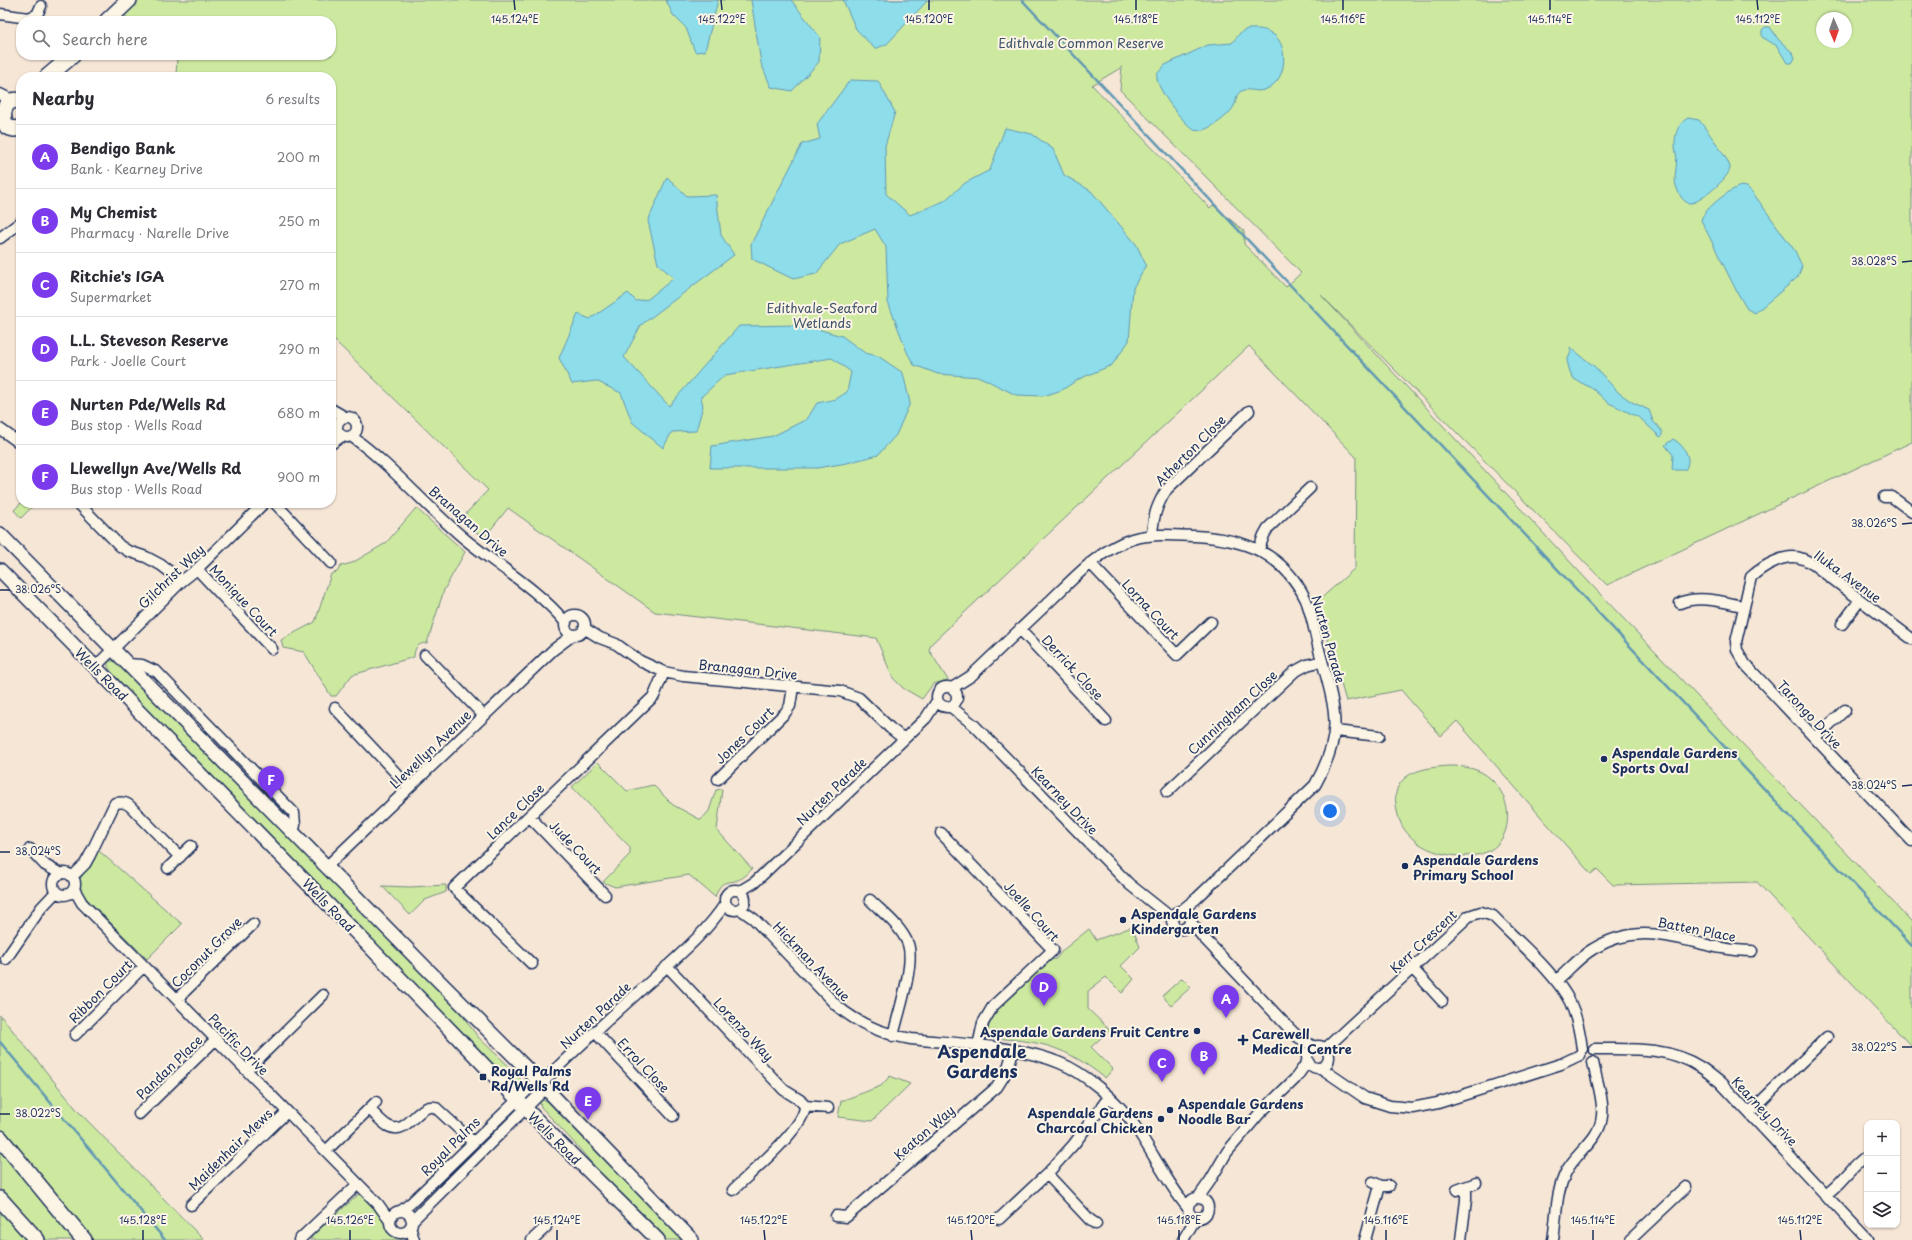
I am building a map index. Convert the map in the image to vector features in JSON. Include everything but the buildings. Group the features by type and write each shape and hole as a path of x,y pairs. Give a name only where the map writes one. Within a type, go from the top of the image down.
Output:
{"highway":[{"path":"112,16 129,0"},
{"path":"55,72 64,66"},
{"path":"8,105 4,124 15,130"},
{"path":"0,1138 84,1240"},
{"path":"0,1152 84,1240"},
{"path":"3,1203 37,1240"}],"main road":[{"name":"Wells Road","path":"0,534 326,867 543,1083 692,1240"},
{"name":"Wells Road","path":"0,570 521,1104 658,1240"}],"street":[{"path":"35,16 41,6"},
{"path":"0,14 16,16"},
{"path":"0,238 16,226"},
{"name":"Atherton Close","path":"1152,535 1155,512 1159,500 1249,411"},
{"name":"Branagan Drive","path":"336,416 345,429"},
{"name":"Branagan Drive","path":"336,419 345,429 371,451 466,540 553,607 573,628 616,644 640,661 664,672 683,676 840,691 859,698 902,741"},
{"path":"0,429 16,440"},
{"path":"336,436 345,429"},
{"path":"336,439 345,429"},
{"path":"1259,549 1268,528 1310,488"},
{"path":"1884,496 1892,497 1912,512"},
{"path":"83,508 120,546 128,552 161,565 182,581"},
{"name":"Gilchrist Way","path":"95,667 259,508"},
{"path":"280,508 331,563"},
{"name":"Nurten Parade","path":"521,1104 716,918 738,903 754,882 926,718 950,700 971,676 1090,563 1117,545 1152,535 1228,539 1259,549 1289,573 1306,599 1334,706 1335,731 1326,766 1315,785 1197,898 1182,917"},
{"name":"Iluka Avenue","path":"1748,585 1751,577 1756,572 1771,564 1792,557 1803,559 1814,565 1912,639"},
{"name":"Lorna Court","path":"1090,563 1177,655 1211,622"},
{"name":"Monique Court","path":"197,569 272,649"},
{"name":"Tarongo Drive","path":"1748,585 1736,642 1741,656 1746,664 1912,841"},
{"path":"1680,603 1688,600 1702,599 1743,606"},
{"path":"1842,624 1860,600"},
{"name":"Llewellyn Avenue","path":"326,867 553,650 573,628"},
{"name":"Derrick Close","path":"1020,629 1106,722"},
{"path":"425,655 484,716"},
{"name":"Cunningham Close","path":"1167,792 1294,672 1307,665 1322,661"},
{"name":"Lance Close","path":"532,964 454,888 654,696 664,672"},
{"name":"Jones Court","path":"718,779 785,713 790,706 793,687"},
{"name":"Kearney Drive","path":"950,700 1129,884 1147,898 1182,917 1202,936 1342,1083 1365,1098 1376,1103 1399,1108 1412,1108 1438,1103 1561,1064 1616,1049 1647,1049 1682,1058 1700,1067 1720,1082 1824,1195 1868,1240"},
{"path":"335,708 409,787"},
{"path":"1815,738 1845,710"},
{"path":"1335,731 1379,736"},
{"path":"72,877 85,864 115,804 120,802 126,803 131,807 180,857"},
{"name":"Jude Court","path":"529,816 605,895"},
{"name":"Joelle Court","path":"941,833 1052,950 993,1006 983,1023 978,1046"},
{"path":"168,868 191,846"},
{"path":"30,849 57,877"},
{"path":"67,874 72,877 75,883 70,892 61,895 56,892 53,887 57,877 67,874"},
{"path":"6,959 41,908 56,892"},
{"name":"Pacific Drive","path":"70,892 378,1204 390,1221"},
{"path":"870,900 897,926 908,945 910,964 893,1036"},
{"name":"Hickman Avenue","path":"738,903 836,1005 847,1014 869,1027 893,1036 1029,1053 1062,1064 1100,1089 1131,1121 1174,1187 1195,1207"},
{"name":"Kerr Crescent","path":"1184,1238 1195,1207 1227,1152 1259,1114 1341,1035 1469,916 1481,912 1493,916 1556,981 1570,1001 1580,1028 1601,1099 1601,1121 1596,1134 1570,1166 1562,1182 1556,1206 1553,1240"},
{"name":"Coconut Grove","path":"177,999 253,924"},
{"name":"Batten Place","path":"1556,981 1592,950 1610,940 1630,934 1650,933 1670,936 1727,950 1752,951"},
{"name":"Ribbon Court","path":"75,1035 144,966"},
{"name":"Lorenzo Way","path":"667,966 779,1085 802,1102 805,1106"},
{"path":"1413,969 1442,1001"},
{"path":"247,1070 323,995"},
{"name":"Errol Close","path":"595,1032 674,1116"},
{"path":"1749,1113 1827,1037"},
{"name":"Pandan Place","path":"139,1114 216,1039"},
{"name":"Keaton Way","path":"836,1216 846,1217 997,1087 1007,1071 1013,1051"},
{"path":"999,1219 1047,1174 1074,1144 1108,1096"},
{"name":"Royal Palms","path":"398,1211 411,1203 473,1142 521,1104"},
{"name":"Royal Palms","path":"411,1224 521,1104"},
{"path":"326,1151 373,1106 387,1126 400,1128 408,1124 425,1108 435,1108 473,1142"},
{"path":"732,1190 793,1131 803,1114 805,1106 828,1108"},
{"name":"Maidenhair Mews","path":"191,1205 287,1112"},
{"path":"1824,1195 1833,1190 1864,1158"},
{"path":"443,1172 452,1181"},
{"path":"1047,1174 1090,1220 1096,1224"},
{"path":"1461,1240 1466,1200 1461,1189 1476,1183"},
{"path":"299,1240 358,1184"},
{"path":"1365,1240 1381,1185"},
{"path":"1630,1240 1686,1187"},
{"name":"Pacific Drive","path":"378,1204 398,1211"},
{"path":"398,1211 410,1215 413,1240 394,1230 390,1221 398,1211"},
{"path":"400,1233 406,1231 411,1224"},
{"path":"532,1240 546,1227"}],"green space":[{"path":"137,0 1912,0 1912,442 1607,585 1321,295 1601,595 1912,922 1912,1047 1757,882 1613,885 1597,869 1591,874 1457,721 1441,736 1401,690 1346,701 1317,602 1355,568 1356,457 1249,346 931,644 929,650 948,680 933,684 922,699 903,688 893,678 876,638 655,612 508,508 484,538 460,520 488,490 336,342 336,72 176,72 177,60 336,60 336,16 126,16 123,14","holes":["1122,67 1120,90 1301,273 1286,287 1244,244 1244,231 1213,205 1210,208 1092,85"]},
{"path":"16,508 31,508 21,518 14,510"},
{"path":"416,508 465,552 444,590 427,643 421,644 417,647 414,657 352,675 336,696 331,696 304,652 283,648 281,640 315,622 331,574 337,572 341,566 352,563 386,543"},
{"path":"108,661 116,661 415,965 459,1011 478,1037 514,1071 522,1081 523,1086 512,1084 482,1058 152,718 110,670"},
{"path":"598,762 627,791 653,785 673,805 701,820 709,811 716,790 722,789 717,830 752,869 742,878 720,886 715,897 689,875 615,887 603,882 630,854 630,847 572,787"},
{"path":"1449,766 1471,768 1486,775 1499,789 1505,800 1507,823 1504,834 1498,844 1489,851 1476,855 1464,856 1439,853 1416,842 1407,833 1401,823 1397,811 1396,792 1401,782 1417,771"},
{"path":"98,850 182,924 147,959 80,892 80,879"},
{"path":"446,885 446,892 425,900 410,915 382,886 410,887"},
{"path":"1132,927 1140,947 1121,966 1134,979 1122,993 1106,977 1088,991 1088,1009 1110,1030 1091,1047 1113,1069 1105,1078 1077,1059 1052,1047 1024,1041 990,1038 987,1034 995,1013 1011,994 1048,960 1056,959 1063,950 1089,929 1096,940"},
{"path":"1182,978 1191,987 1171,1005 1162,996"},
{"path":"0,1015 78,1111 204,1240 0,1240"},
{"path":"890,1076 910,1084 872,1121 838,1117 841,1101 881,1086"},
{"path":"541,1100 549,1101 687,1240 663,1240 610,1185 578,1147 541,1107"},
{"path":"359,1194 386,1220 392,1229 405,1240 310,1240 314,1234"}],"water":[{"path":"666,0 718,0 705,51 695,52 686,28 673,15"},
{"path":"751,0 791,0 820,37 819,62 792,91 771,87 761,63"},
{"path":"843,0 927,1 887,44 875,49 856,29"},
{"path":"1765,27 1770,27 1778,39 1793,53 1795,58 1792,63 1787,63 1777,46 1762,37 1762,30"},
{"path":"1247,29 1265,30 1277,37 1283,50 1284,58 1281,73 1278,79 1269,88 1264,90 1243,90 1237,95 1234,106 1227,115 1211,127 1199,131 1194,130 1183,120 1164,96 1157,80 1157,74 1165,65 1208,45 1232,43 1240,33"},
{"path":"850,80 878,81 895,112 885,146 886,194 910,215 944,201 965,183 990,170 1005,128 1032,134 1053,149 1064,175 1091,191 1136,244 1146,265 1133,288 1129,341 1112,365 1079,379 1062,390 1043,396 1016,395 980,377 938,374 914,365 907,352 888,302 886,247 875,229 840,244 816,274 793,279 752,259 751,244 802,144 820,139 817,124"},
{"path":"1688,118 1699,120 1722,151 1730,168 1729,172 1720,183 1707,195 1690,203 1684,201 1681,197 1675,181 1677,163 1675,148 1676,133 1681,124"},
{"path":"667,177 687,196 716,195 721,235 734,255 641,325 624,357 669,406 739,326 803,325 842,336 865,353 878,356 903,373 910,403 896,435 878,455 847,463 817,468 710,468 712,446 773,436 807,419 817,403 836,399 847,392 851,372 832,358 725,375 701,397 703,406 696,431 672,432 663,448 632,422 621,393 596,381 572,384 559,358 578,314 590,319 628,293 636,301 648,299 674,278 658,264 648,221"},
{"path":"1741,186 1747,187 1753,193 1795,251 1802,266 1798,277 1755,313 1747,309 1737,292 1701,220 1712,205 1731,191"},
{"path":"1570,347 1595,367 1619,393 1632,402 1649,410 1653,421 1662,431 1662,436 1660,437 1640,418 1607,402 1593,389 1574,379 1567,361 1571,352"},
{"path":"1673,439 1681,445 1688,457 1685,470 1672,470 1673,455 1665,445"}],"waterway":[{"path":"1022,0 1912,946"},
{"path":"0,1042 165,1240"}],"place":[{"name":"Aspendale Gardens Sports Oval","path":"1604,759"},
{"name":"Llewellyn Ave/Wells Rd","path":"271,799"},
{"name":"Aspendale Gardens Primary School","path":"1405,866"},
{"name":"Aspendale Gardens Kindergarten","path":"1123,920"},
{"name":"L.L. Steveson Reserve","path":"1044,1006"},
{"name":"Bendigo Bank","path":"1226,1018"},
{"name":"Aspendale Gardens Fruit Centre","path":"1197,1031"},
{"name":"Carewell Medical Centre","path":"1243,1040"},
{"name":"My Chemist","path":"1204,1075"},
{"name":"Royal Palms Rd/Wells Rd","path":"483,1077"},
{"name":"Ritchie's IGA","path":"1162,1082"},
{"name":"Aspendale Gardens Noodle Bar","path":"1170,1110"},
{"name":"Aspendale Gardens Charcoal Chicken","path":"1161,1119"},
{"name":"Nurten Pde/Wells Rd","path":"588,1120"}],"district":[{"name":"Aspendale Gardens","path":"982,1061"}],"park label":[{"name":"Edithvale Common Reserve","path":"1081,42"},
{"name":"Edithvale-Seaford Wetlands","path":"822,314"}]}
